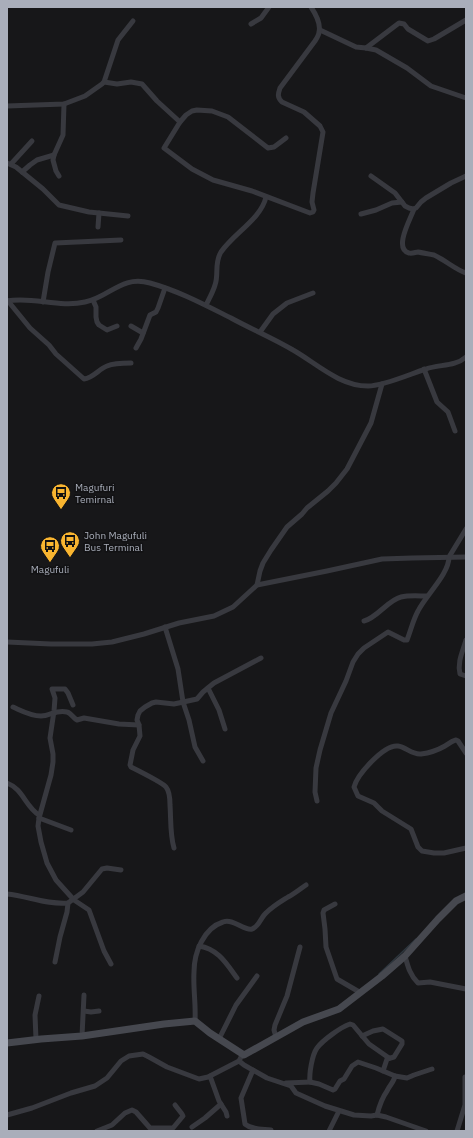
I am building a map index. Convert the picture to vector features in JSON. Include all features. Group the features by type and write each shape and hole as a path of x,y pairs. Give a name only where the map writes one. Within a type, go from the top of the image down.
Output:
{"street":[{"path":"251,24 261,18 269,7"},
{"path":"286,138 268,148 231,119 212,111 196,110 186,115 180,122 164,148 192,168 213,180 252,191 310,213 313,211 312,200 323,132 320,126 304,112 282,102 278,95 280,88 315,41 320,30 316,16 311,7"},
{"path":"366,48 400,23 404,24 408,29 428,41 466,20"},
{"path":"7,106 64,104 84,96 102,84 118,40 132,21"},
{"path":"320,30 351,46 376,50 407,68 431,86 465,97"},
{"path":"104,82 117,84 131,82 142,84 180,122"},
{"path":"59,176 56,171 54,155 63,135 64,104"},
{"path":"32,141 9,164 16,167 43,189 59,205 99,213 128,216"},
{"path":"22,172 37,160 54,155"},
{"path":"371,176 395,193 408,208 414,209"},
{"path":"466,176 426,198 414,209 403,236 402,245 404,250 410,253 418,252 432,254 466,273"},
{"path":"206,305 216,285 217,260 220,253 231,239 259,211 263,206 266,197"},
{"path":"361,214 376,210 392,203 402,202"},
{"path":"98,227 99,213"},
{"path":"43,302 55,243 121,240"},
{"path":"7,301 18,300 68,304 85,302 93,300 121,284 130,282 145,282 165,288 206,305 293,350 333,376 349,383 370,386 382,384 430,367 454,364 466,357"},
{"path":"136,348 140,342 150,315 156,312 158,308 165,288"},
{"path":"260,332 273,314 287,303 313,293"},
{"path":"93,300 96,307 96,320 99,325 107,330 117,326"},
{"path":"7,301 30,328 84,379 108,365 130,363"},
{"path":"131,326 143,333"},
{"path":"424,369 437,402 448,412 455,430"},
{"path":"7,642 26,644 92,644 112,642 166,627 207,618 220,614 233,607 257,584 263,563 270,550 287,527 328,491 347,469 371,423 382,384"},
{"path":"317,801 315,792 316,774 320,750 331,713 355,658 364,648 388,632 407,640 412,629 415,616 427,596 445,572 449,562 449,557 466,529"},
{"path":"257,584 327,572 382,559 466,557"},
{"path":"364,621 400,597 427,596"},
{"path":"166,627 178,669 183,702 190,720 195,747 203,761"},
{"path":"466,640 459,662 460,674 466,676"},
{"path":"174,848 172,842 170,796 167,789 165,786 131,767 130,765 133,750 140,736 137,720 138,715 140,711 156,702 174,704 197,699 219,680 261,658"},
{"path":"73,705 64,688 52,689 55,698 50,738 53,754 52,768 39,816 38,826 47,863 56,880 74,900 89,910 110,964"},
{"path":"208,688 225,728"},
{"path":"13,707 28,714 41,716 54,712 67,712 77,720 84,718 119,724 139,725"},
{"path":"466,753 456,740 438,749 420,754 414,753 399,746 393,746 376,757 369,764 358,778 354,787 358,796 374,803 382,811 411,829 418,847 422,851 444,853 466,848"},
{"path":"7,783 16,787 33,811 39,816 71,830"},
{"path":"7,894 45,902 68,903 83,892 102,869 107,868 121,870"},
{"path":"195,1021 194,964 199,946 204,936 213,926 229,921 253,929 256,927 262,916 275,905 288,898 306,884"},
{"path":"7,1115 95,1086 107,1078 125,1058 136,1054 146,1055 167,1067 197,1079 210,1076 303,1022 339,1009 405,956 456,901 466,896"},
{"path":"55,962 68,903"},
{"path":"335,904 323,912 326,948 337,979 361,992"},
{"path":"199,946 208,948 224,959 237,978"},
{"path":"276,1037 274,1030 275,1024 287,996 300,947"},
{"path":"405,956 412,977 418,983 430,982 466,989"},
{"path":"218,1038 236,1005 257,976"},
{"path":"82,1036 84,995"},
{"path":"36,1040 35,1015 39,996"},
{"path":"84,1011 99,1011"},
{"path":"7,1043 82,1036 195,1021 218,1038 253,1070 291,1086 296,1093 354,1116 377,1115 426,1131"},
{"path":"310,1082 311,1065 316,1050 320,1045 348,1025 353,1025 369,1044 389,1058"},
{"path":"362,1036 383,1028 400,1039 402,1043 397,1052 394,1057 387,1058 382,1071"},
{"path":"283,1083 310,1082 334,1090 340,1081 344,1079 352,1066 358,1062 362,1062 394,1076 407,1078 432,1069"},
{"path":"242,1131 245,1124 241,1098 253,1070"},
{"path":"210,1076 227,1116"},
{"path":"377,1115 382,1100 394,1079 394,1076"},
{"path":"457,1131 465,1105 465,1077"},
{"path":"192,1127 221,1104"},
{"path":"98,1131 112,1125 125,1112 132,1110 136,1112 150,1128 173,1128 183,1116 175,1105"},
{"path":"329,1131 339,1111"},
{"path":"245,1124 246,1126 256,1129 271,1130"}],"waterway":[{"path":"379,974 416,939"}],"place":[{"name":"Magufuri Temirnal","path":"61,510"},
{"name":"John Magufuli Bus Terminal","path":"70,558"},
{"name":"Magufuli","path":"50,563"}]}
